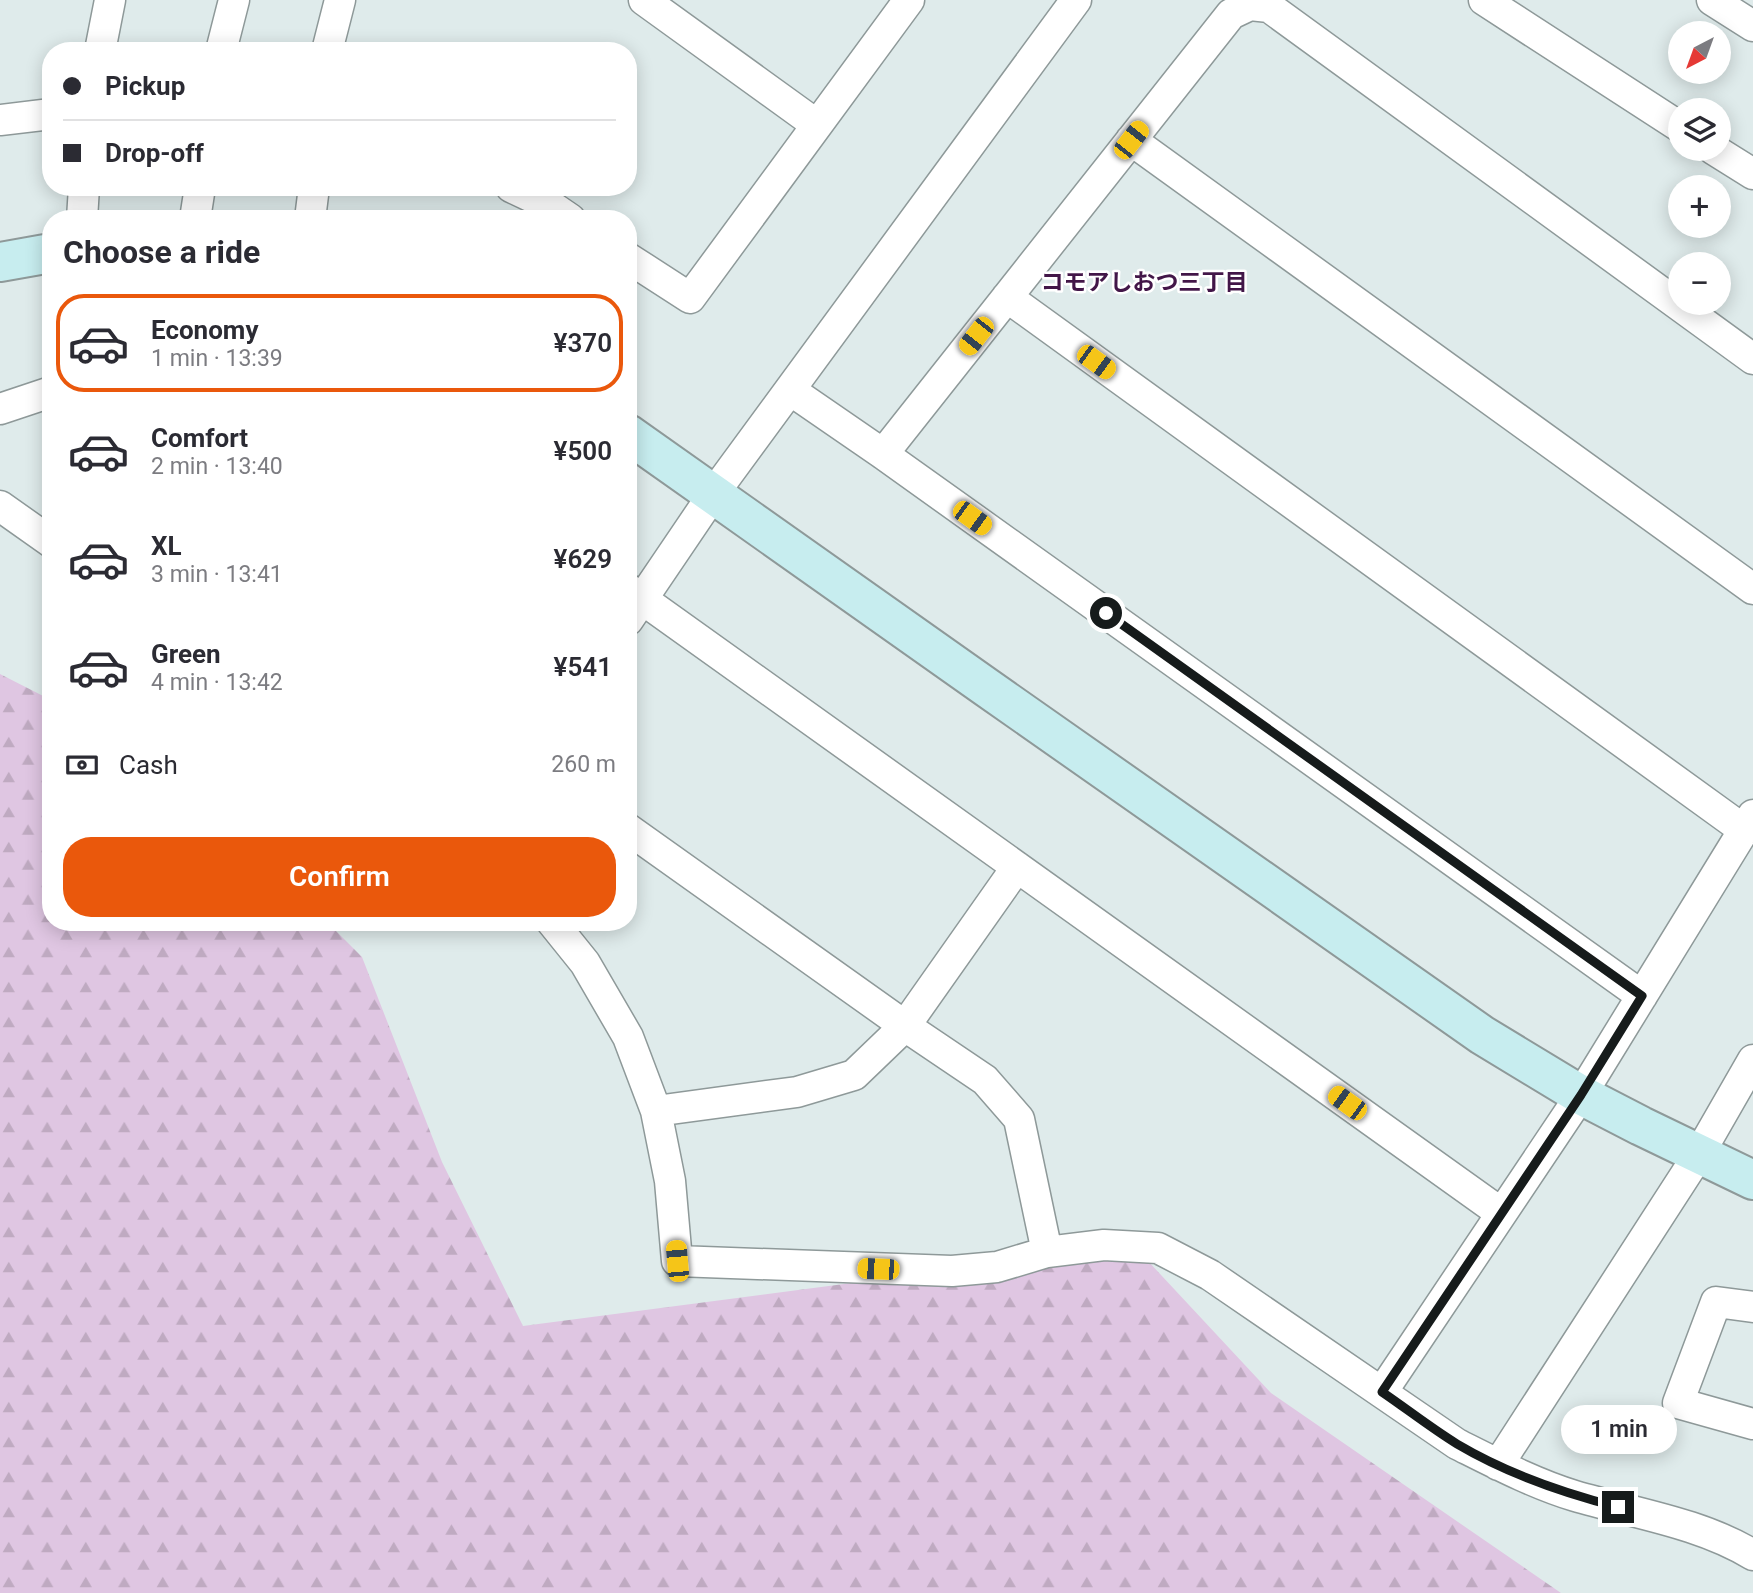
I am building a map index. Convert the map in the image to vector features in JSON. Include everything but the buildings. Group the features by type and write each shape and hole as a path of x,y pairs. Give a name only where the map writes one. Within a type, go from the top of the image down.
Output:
{"street":[{"path":"102,42 110,0"},
{"path":"223,42 234,0"},
{"path":"329,42 340,0"},
{"path":"644,0 817,125"},
{"path":"637,264 690,298 909,0"},
{"path":"637,598 1076,0"},
{"path":"1484,0 1668,119"},
{"path":"1712,0 1753,26"},
{"path":"883,454 1231,14 1250,5 1269,8 1753,359"},
{"path":"0,120 42,115"},
{"path":"1131,140 1753,589"},
{"path":"1731,160 1753,174"},
{"path":"530,196 557,210"},
{"path":"0,262 42,255"},
{"path":"1007,297 1748,823 1581,1095 1382,1392"},
{"path":"790,390 1642,996"},
{"path":"0,409 42,395"},
{"path":"637,439 1471,1027 1581,1095 1753,1180"},
{"path":"0,506 42,536"},
{"path":"637,606 1017,867 1501,1213"},
{"path":"637,835 985,1080 1018,1119 1047,1252"},
{"path":"656,1111 797,1092 854,1074 905,1026 1017,867"},
{"path":"559,931 585,963 628,1037 656,1111 670,1181 677,1261 952,1271 997,1267 1047,1252 1104,1245 1158,1248 1210,1275 1457,1444 1498,1465 1573,1495 1662,1519 1735,1544 1753,1555"},
{"path":"1498,1465 1699,1154 1753,1060"},
{"path":"1753,1307 1716,1302 1678,1403 1753,1424"}],"green space":[{"path":"0,674 42,695 42,931 336,931 362,957 442,1162 523,1326 1134,1246 1271,1393 1561,1593 0,1593"}],"district":[{"name":"コモアしおつ三丁目","path":"1144,282"}],"route":[{"path":"1106,613 1642,996 1581,1095 1382,1392 1457,1444 1498,1465 1573,1495 1618,1507"}]}
